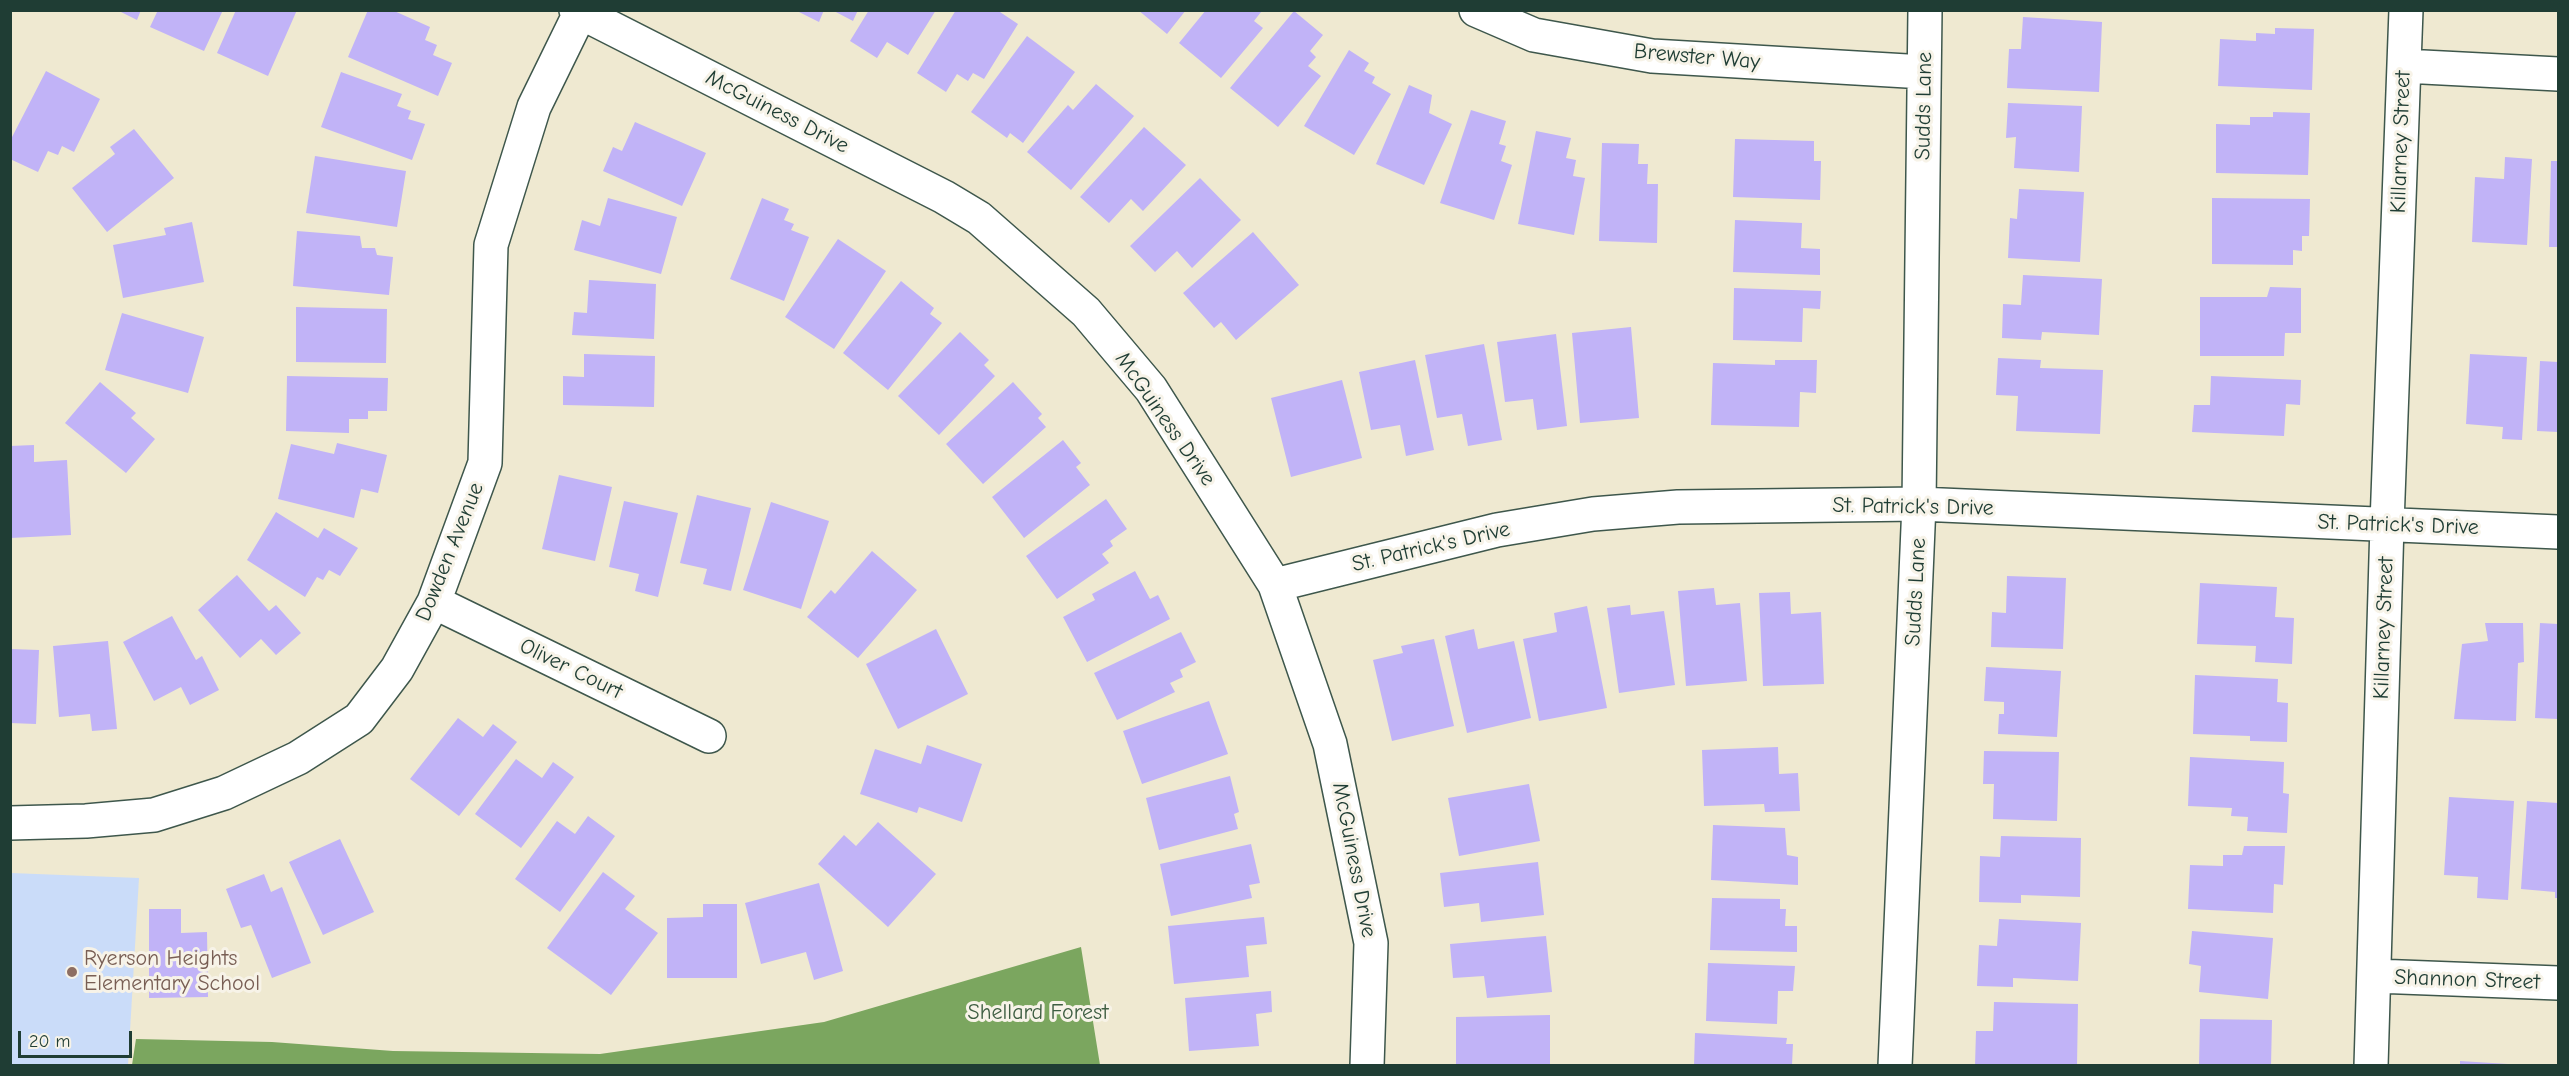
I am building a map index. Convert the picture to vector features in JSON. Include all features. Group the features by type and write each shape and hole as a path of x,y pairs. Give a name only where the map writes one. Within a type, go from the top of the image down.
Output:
{"street":[{"name":"Brewster Way","path":"1476,10 1534,35 1652,56 1924,72"},
{"name":"Sudds Lane","path":"1895,1065 1919,504 1925,10"},
{"name":"Killarney Street","path":"2371,1065 2387,524 2406,10"},
{"name":"McGuiness Drive","path":"578,12 944,197 979,218 1015,247 1086,312 1151,389 1275,585 1330,744 1371,943 1367,1065"},
{"name":"Dowden Avenue","path":"10,823 86,821 154,815 224,792 298,758 358,719 397,669 435,602 485,463 491,245 534,106 578,12"},
{"path":"2404,66 2559,74"},
{"name":"St. Patrick's Drive","path":"1275,585 1497,530 1593,514 1678,507 1919,504 2559,531"},
{"name":"Oliver Court","path":"435,602 709,736"},
{"name":"Shannon Street","path":"2375,976 2559,984"}],"shaded area":[{"name":"Ryerson Heights Elementary School","path":"11,873 139,878 128,1065 11,1065"}],"green space":[{"name":"Shellard Forest","path":"1081,947 1100,1065 132,1065 136,1039 272,1042 393,1051 600,1054 824,1022"}],"building":[{"path":"117,10 141,10 137,20"},
{"path":"158,10 223,10 204,51 150,27"},
{"path":"236,10 297,10 268,76 217,53"},
{"path":"368,10 392,10 430,27 425,40 437,45 433,55 452,63 438,96 348,57"},
{"path":"795,10 824,10 819,22"},
{"path":"832,10 858,10 853,21"},
{"path":"869,10 936,10 908,55 887,42 877,58 850,41"},
{"path":"956,10 997,10 1018,24 984,79 973,73 968,81 957,74 946,92 917,73"},
{"path":"1138,10 1186,10 1167,34"},
{"path":"1206,10 1261,12 1254,21 1263,28 1221,78 1179,43"},
{"path":"1294,11 1323,35 1310,51 1316,57 1308,66 1321,76 1278,127 1230,88"},
{"path":"2023,17 2102,22 2099,92 2007,88 2009,49 2021,49"},
{"path":"2275,28 2314,29 2312,90 2218,86 2220,39 2256,41 2256,33 2275,34"},
{"path":"1027,36 1075,72 1023,143 1010,133 1007,138 971,112"},
{"path":"1349,50 1369,63 1364,71 1375,77 1372,83 1391,94 1354,155 1304,126"},
{"path":"46,71 100,99 74,152 62,146 58,155 48,151 38,172 10,159 10,141"},
{"path":"341,72 402,94 397,106 411,111 408,119 425,124 412,160 321,127"},
{"path":"1096,84 1134,116 1071,190 1027,152 1068,105 1073,110"},
{"path":"1409,85 1432,95 1429,113 1452,124 1424,185 1376,164"},
{"path":"2008,103 2082,106 2079,172 2014,168 2016,137 2006,138"},
{"path":"1471,110 1506,121 1499,144 1506,146 1501,161 1512,165 1494,220 1440,203"},
{"path":"2273,112 2310,113 2308,175 2216,173 2216,124 2250,125 2250,117 2273,117"},
{"path":"635,122 706,153 682,206 603,171 613,147 622,151"},
{"path":"1144,127 1186,165 1143,211 1131,199 1109,223 1080,197"},
{"path":"134,129 174,178 107,232 72,188 115,154 110,147"},
{"path":"1536,131 1571,138 1566,158 1576,160 1573,176 1585,178 1574,235 1518,224"},
{"path":"1735,139 1814,141 1814,161 1821,161 1820,200 1733,197"},
{"path":"1602,143 1639,144 1638,164 1648,164 1647,184 1658,184 1657,243 1599,241"},
{"path":"315,156 406,171 397,227 306,213"},
{"path":"2505,157 2532,159 2527,245 2472,242 2475,177 2504,179"},
{"path":"2551,161 2558,161 2558,247 2549,247"},
{"path":"1200,178 1241,220 1192,268 1177,251 1155,272 1130,246"},
{"path":"2019,189 2084,192 2080,262 2008,258 2010,218 2017,219"},
{"path":"608,198 677,217 661,274 574,250 582,220 600,226"},
{"path":"762,198 789,209 784,220 794,224 791,230 809,237 784,301 730,279"},
{"path":"2212,198 2310,199 2309,236 2302,236 2302,251 2293,250 2293,265 2212,264"},
{"path":"1735,220 1802,223 1801,248 1820,249 1820,275 1733,272"},
{"path":"192,222 204,282 123,298 113,245 166,235 164,228"},
{"path":"297,231 360,236 362,248 375,248 377,255 393,257 389,295 293,286"},
{"path":"1253,232 1299,285 1236,340 1221,322 1214,328 1183,293"},
{"path":"838,239 886,271 834,349 785,317"},
{"path":"2023,275 2102,279 2099,335 2042,332 2041,340 2002,338 2003,304 2021,305"},
{"path":"589,280 656,284 654,339 572,335 574,312 587,313"},
{"path":"901,281 934,308 930,314 942,323 888,390 843,353"},
{"path":"2270,287 2301,288 2301,333 2285,333 2284,356 2200,356 2200,297 2267,297"},
{"path":"1734,288 1821,291 1820,309 1803,308 1802,342 1733,340"},
{"path":"296,307 387,309 386,363 296,362"},
{"path":"122,313 204,337 188,393 105,370"},
{"path":"1631,327 1639,418 1580,423 1572,333"},
{"path":"960,332 989,360 984,365 995,376 939,435 898,396"},
{"path":"1556,334 1567,426 1537,430 1533,399 1505,402 1497,342"},
{"path":"1484,344 1502,440 1468,446 1462,414 1437,418 1425,355"},
{"path":"584,354 655,356 654,407 563,405 563,376 584,377"},
{"path":"2470,354 2527,357 2522,440 2502,439 2503,427 2466,424"},
{"path":"1998,358 2041,360 2040,368 2103,370 2100,434 2016,431 2018,396 1996,395"},
{"path":"1415,360 1434,450 1406,456 1400,425 1371,430 1359,372"},
{"path":"1775,360 1817,360 1816,393 1800,392 1799,427 1711,425 1713,363 1775,365"},
{"path":"2540,361 2558,362 2558,432 2537,431"},
{"path":"287,376 388,378 387,411 368,411 368,419 349,419 349,433 286,431"},
{"path":"2211,376 2301,380 2300,405 2286,404 2284,436 2192,432 2194,405 2210,405"},
{"path":"1342,380 1362,458 1291,477 1271,398"},
{"path":"100,382 136,413 131,418 155,439 126,473 65,423"},
{"path":"1013,382 1042,414 1038,418 1046,427 983,484 946,444"},
{"path":"1063,440 1081,463 1076,467 1090,485 1024,538 992,497"},
{"path":"337,443 387,455 378,493 361,489 354,518 278,499 291,444 334,454"},
{"path":"34,445 34,462 67,460 71,535 10,538 10,446"},
{"path":"559,475 612,487 595,561 542,549"},
{"path":"697,495 751,508 731,591 703,584 707,569 680,563"},
{"path":"1106,499 1127,529 1110,541 1113,546 1102,554 1109,563 1057,599 1026,556"},
{"path":"624,501 678,513 658,597 635,591 639,574 609,567"},
{"path":"771,502 829,521 801,609 743,590"},
{"path":"276,512 318,538 324,528 358,548 340,576 329,570 323,580 317,577 305,597 247,560"},
{"path":"872,551 917,590 858,658 807,617 831,590 835,594"},
{"path":"1135,571 1150,599 1158,595 1170,619 1087,662 1063,617 1095,600 1092,594"},
{"path":"237,575 269,611 276,605 301,633 276,655 261,639 240,658 198,610"},
{"path":"2007,576 2066,578 2063,649 1991,647 1992,612 2006,613"},
{"path":"2200,583 2277,587 2275,617 2294,618 2292,664 2255,662 2256,646 2197,644"},
{"path":"1714,588 1716,605 1740,603 1747,681 1686,686 1678,591"},
{"path":"1790,592 1791,614 1821,612 1824,684 1763,686 1759,593"},
{"path":"1630,605 1631,615 1664,611 1675,685 1619,693 1607,608"},
{"path":"1587,606 1607,708 1539,721 1523,639 1557,632 1554,613"},
{"path":"172,616 196,660 202,656 219,690 190,705 181,687 154,701 123,642"},
{"path":"2485,623 2523,623 2524,662 2518,663 2516,721 2454,719 2462,644 2488,641"},
{"path":"2540,623 2558,624 2558,719 2535,718"},
{"path":"936,629 968,694 898,729 866,664"},
{"path":"1474,629 1478,649 1514,641 1531,718 1467,733 1445,636"},
{"path":"1181,632 1196,662 1180,670 1183,677 1170,683 1175,692 1117,720 1094,673"},
{"path":"1434,639 1454,726 1392,741 1373,660 1403,653 1401,646"},
{"path":"108,641 117,729 92,731 90,714 59,717 53,646"},
{"path":"10,649 39,650 36,724 10,723"},
{"path":"1986,667 2061,671 2057,737 1998,734 1999,714 2004,714 2004,702 1984,701"},
{"path":"2195,675 2278,679 2277,702 2288,703 2287,742 2250,741 2250,736 2193,734"},
{"path":"1209,701 1228,754 1142,784 1123,731"},
{"path":"458,718 483,737 493,724 517,742 459,816 410,779"},
{"path":"927,745 982,764 962,822 919,807 917,813 860,794 875,749 921,764"},
{"path":"1778,747 1779,774 1798,773 1800,811 1765,812 1764,804 1704,806 1702,750"},
{"path":"1984,751 2059,752 2057,821 1993,819 1994,784 1983,784"},
{"path":"2190,757 2284,762 2283,793 2289,794 2287,833 2247,831 2248,817 2231,816 2232,808 2188,806"},
{"path":"516,759 542,778 553,762 574,777 521,848 475,814"},
{"path":"1230,776 1239,812 1234,814 1238,829 1159,850 1146,798"},
{"path":"1529,784 1540,841 1459,856 1448,798"},
{"path":"2449,797 2514,801 2508,900 2477,898 2478,877 2444,875"},
{"path":"2527,801 2558,803 2558,898 2555,898 2555,892 2521,889"},
{"path":"588,816 615,836 560,912 515,879 557,821 575,834"},
{"path":"878,822 936,874 888,927 818,864 844,835 856,846"},
{"path":"1713,825 1785,828 1787,855 1798,857 1798,885 1711,880"},
{"path":"2001,836 2081,838 2080,897 2021,895 2021,903 1979,902 1980,856 2000,857"},
{"path":"340,839 374,912 323,935 289,862"},
{"path":"1251,844 1260,883 1249,885 1252,898 1171,916 1160,864"},
{"path":"2244,846 2285,846 2283,885 2274,884 2273,913 2188,909 2190,865 2223,866 2223,855 2242,855"},
{"path":"1538,862 1544,915 1481,922 1479,903 1444,907 1440,873"},
{"path":"603,872 635,896 625,909 658,933 611,995 547,948"},
{"path":"264,874 271,892 282,887 311,963 272,978 251,925 241,928 226,889"},
{"path":"819,883 843,971 814,980 806,952 761,964 745,903"},
{"path":"1712,898 1780,899 1780,909 1786,909 1785,926 1797,926 1797,952 1710,950"},
{"path":"703,904 737,904 737,978 667,978 667,918 703,917"},
{"path":"149,909 181,909 181,933 207,932 208,997 149,998"},
{"path":"1264,917 1267,944 1246,946 1249,977 1174,984 1168,926"},
{"path":"1999,919 2081,923 2078,981 2013,978 2013,987 1977,986 1979,945 1997,946"},
{"path":"2192,931 2273,938 2268,999 2199,992 2201,966 2189,964"},
{"path":"1546,936 1552,992 1487,998 1484,976 1453,978 1450,944"},
{"path":"1708,963 1795,966 1793,991 1778,991 1777,1024 1706,1021"},
{"path":"1271,991 1272,1012 1256,1014 1259,1046 1189,1051 1185,998"},
{"path":"1994,1002 2078,1004 2077,1066 1975,1066 1976,1031 1993,1031"},
{"path":"1550,1015 1550,1064 1456,1066 1456,1017"},
{"path":"2200,1019 2272,1020 2271,1066 2199,1066"},
{"path":"1695,1033 1787,1038 1786,1044 1793,1044 1792,1065 1694,1066"},
{"path":"2460,1061 2508,1064 2508,1066 2460,1066"}],"place":[{"name":"Ryerson Heights Elementary School","path":"72,972"}]}
